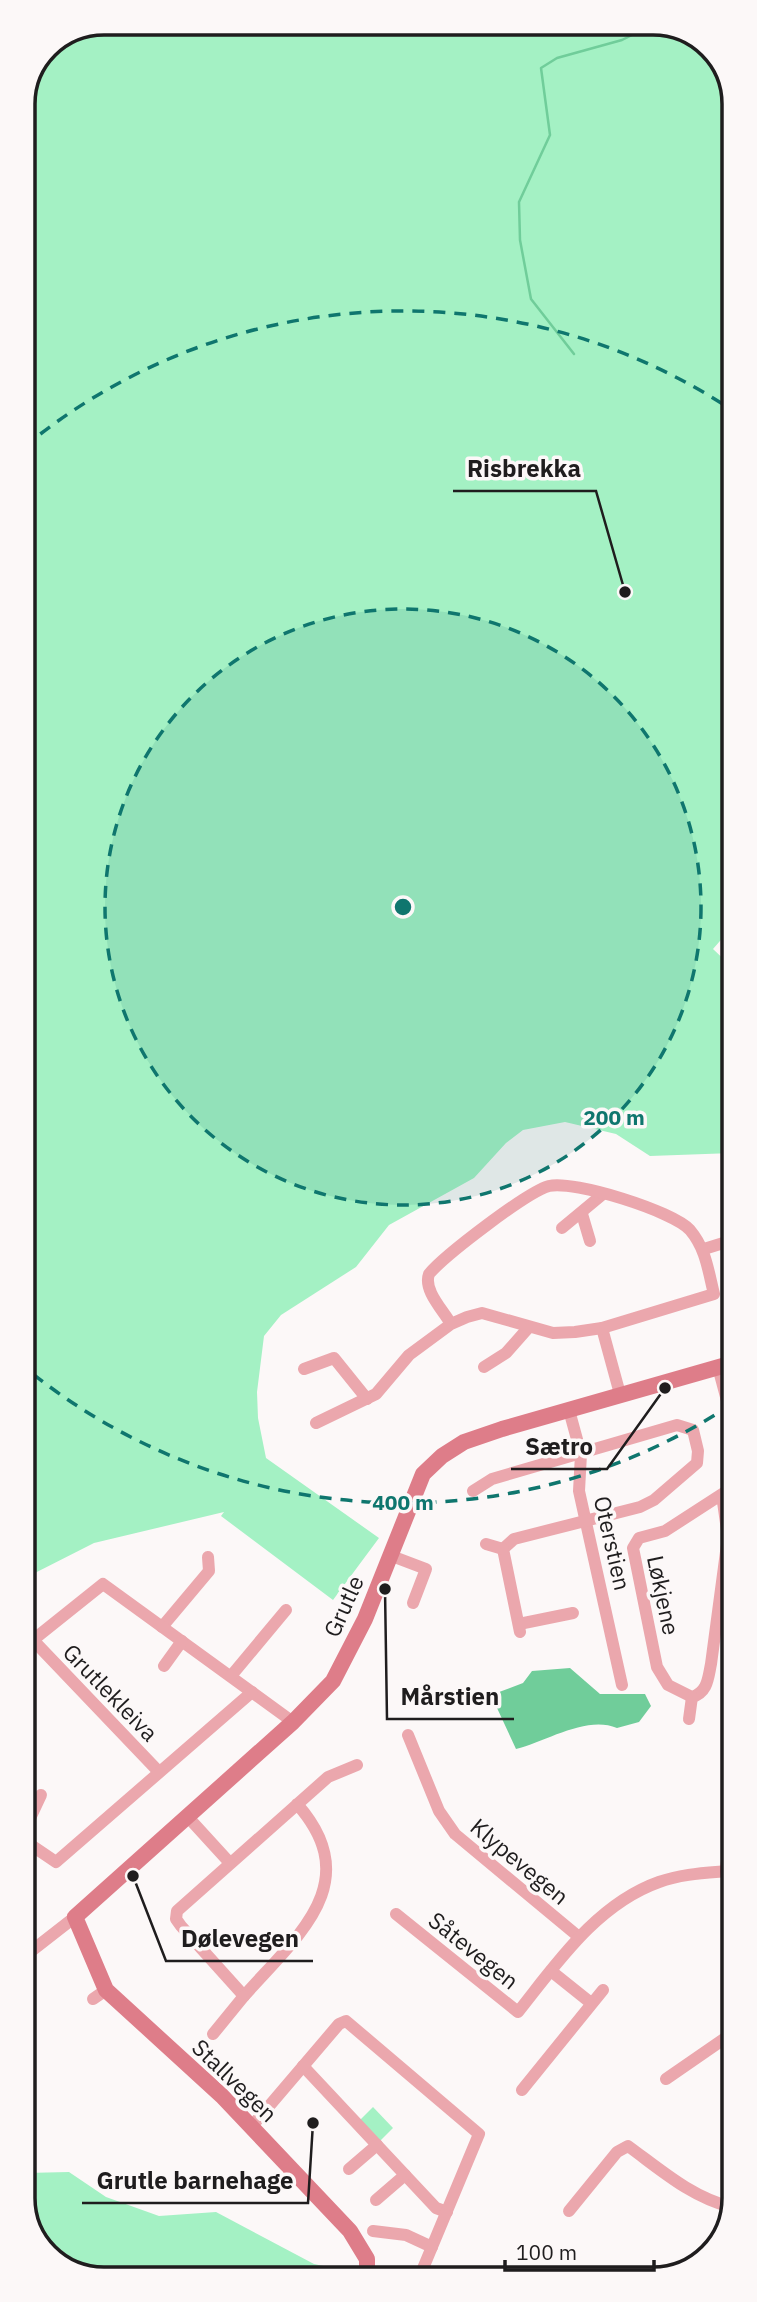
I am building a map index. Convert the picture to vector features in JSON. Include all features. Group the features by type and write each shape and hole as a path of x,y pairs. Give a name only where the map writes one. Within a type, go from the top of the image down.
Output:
{"street":[{"path":"316,1423 367,1399 389,1381 410,1355 451,1324 482,1313 553,1333 602,1328 714,1294 704,1249 689,1229 670,1216 573,1185 550,1186 529,1195 434,1269 427,1283 451,1324"},
{"path":"562,1228 603,1195"},
{"path":"582,1214 590,1241"},
{"path":"704,1249 722,1243"},
{"path":"484,1367 506,1353 529,1327"},
{"path":"602,1328 620,1394"},
{"path":"304,1369 334,1358 367,1399"},
{"name":"Grutle","path":"35,1948 75,1917 293,1722 333,1681 365,1619 423,1474 442,1456 464,1442 722,1366"},
{"name":"Oterstien","path":"569,1409 581,1454 579,1491 622,1685"},
{"path":"474,1491 492,1479 677,1425 692,1430 698,1451 697,1463 654,1500 629,1511 514,1539 503,1549"},
{"name":"Løkjene","path":"692,1697 668,1685 657,1667 633,1548 639,1538 664,1531 722,1495"},
{"path":"486,1544 503,1549"},
{"path":"503,1549 519,1628 573,1613"},
{"path":"389,1555 426,1569 413,1603"},
{"path":"162,1627 209,1570 208,1557"},
{"name":"Løkjene","path":"690,1719 692,1697 707,1684 722,1582"},
{"path":"35,1637 103,1584 293,1722"},
{"path":"231,1676 286,1610"},
{"path":"164,1666 182,1641"},
{"name":"Grutlekleiva","path":"35,1648 159,1772"},
{"name":"Grutlekleiva","path":"35,1848 56,1861 252,1692"},
{"name":"Klypevegen","path":"408,1735 439,1811 455,1834 579,1937"},
{"path":"244,1996 181,1926 175,1914 229,1862 328,1777 357,1765"},
{"path":"35,1808 41,1796"},
{"path":"213,2034 308,1924 323,1897 327,1883 325,1856 312,1825 297,1804"},
{"path":"187,1816 229,1862"},
{"name":"Såtevegen","path":"396,1914 518,2012 579,1937 634,1894 659,1882 722,1872"},
{"name":"Stallvegen","path":"75,1917 99,1994 252,2126 350,2231 367,2259 367,2267"},
{"name":"Såtevegen","path":"551,1971 591,2003"},
{"path":"522,2090 603,1990"},
{"path":"252,2126 339,2024 346,2021 479,2134 423,2267"},
{"path":"666,2079 722,2040"},
{"path":"303,2066 436,2208 447,2212"},
{"path":"349,2169 377,2145"},
{"path":"569,2211 617,2152 628,2146 686,2188 709,2202 722,2205"},
{"path":"376,2200 405,2175"},
{"path":"373,2231 406,2235 432,2247"}],"shaded area":[{"path":"104,35 658,35 680,40 705,58 717,77 722,104 722,939 713,949 722,958 722,1153 650,1156 616,1134 565,1122 523,1130 506,1143 474,1178 389,1225 356,1267 281,1315 264,1336 257,1392 258,1418 266,1458 379,1538 333,1600 221,1516 224,1512 94,1543 35,1573 35,104 40,77 55,55 66,47 77,40"},
{"path":"570,1668 600,1694 645,1694 651,1706 639,1722 617,1728 605,1725 580,1727 516,1749 491,1695 523,1683 532,1671"},
{"path":"373,2107 393,2128 379,2142 359,2121"},
{"path":"69,2172 106,2197 159,2216 216,2212 314,2264 328,2267 86,2265 77,2262 51,2243 40,2225 35,2198 35,2173"}],"waterway":[{"path":"574,354 531,299 520,240 519,202 550,135 541,68 557,58 632,35"}],"place":[{"name":"Risbrekka","path":"625,592"},
{"name":"Sætro","path":"665,1388"},
{"name":"Mårstien","path":"385,1589"},
{"name":"Dølevegen","path":"133,1876"},
{"name":"Grutle barnehage","path":"313,2123"}]}
